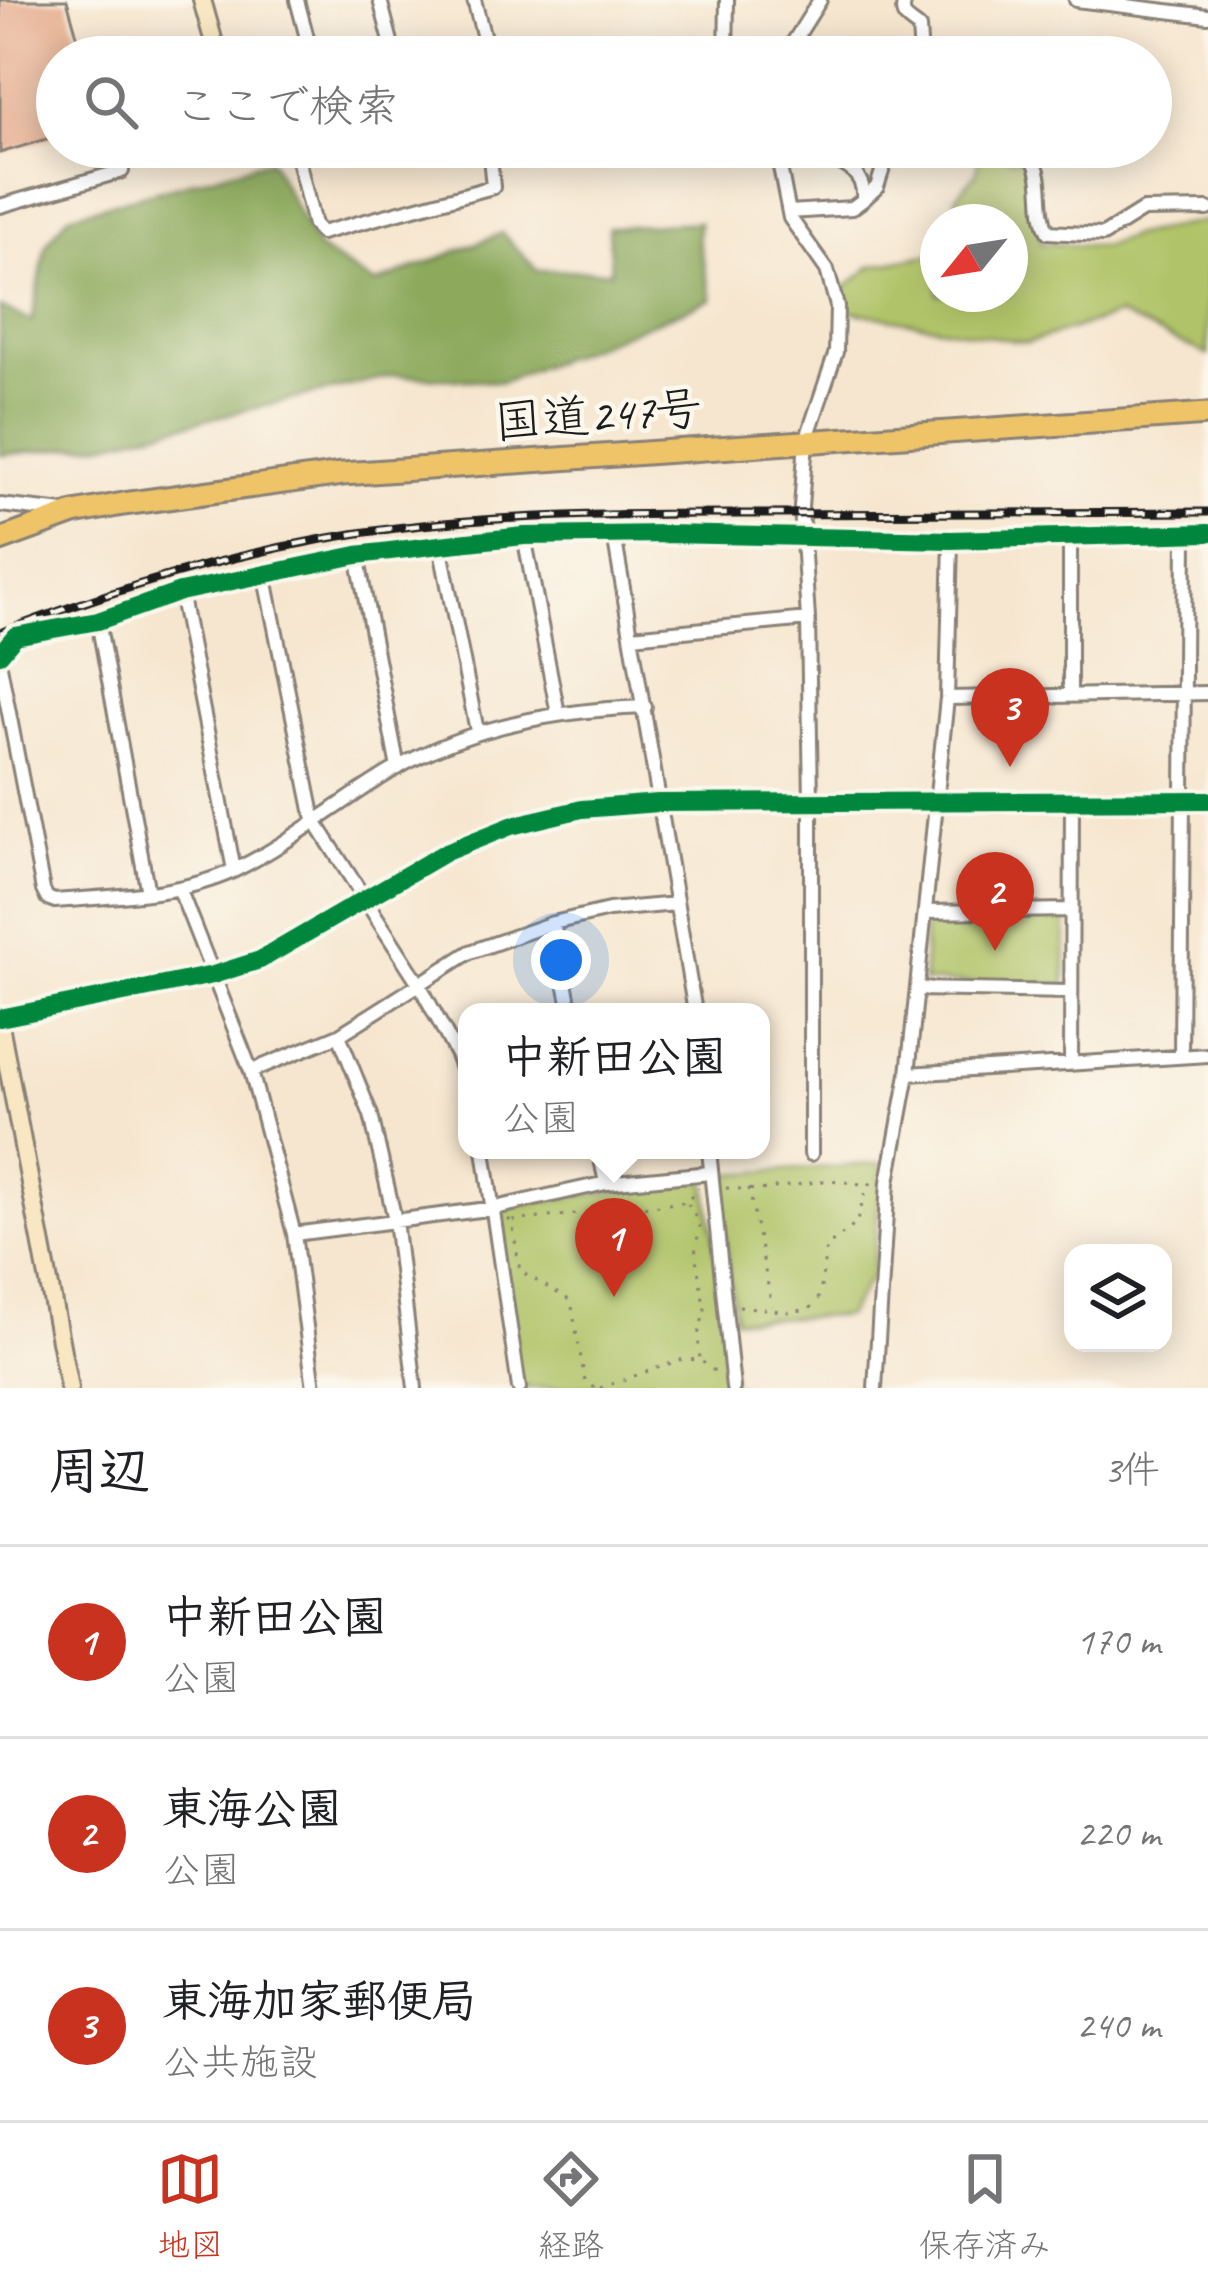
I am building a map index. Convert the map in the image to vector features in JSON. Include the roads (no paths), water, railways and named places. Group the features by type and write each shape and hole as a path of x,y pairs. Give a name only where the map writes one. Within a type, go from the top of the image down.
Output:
{"highway":[{"name":"国道247号","path":"0,540 74,513 342,474 1208,414"}],"street":[{"path":"202,0 212,36"},
{"path":"297,0 306,36"},
{"path":"380,0 389,36"},
{"path":"474,0 483,36"},
{"path":"726,36 727,0"},
{"path":"797,36 820,0"},
{"path":"905,0 902,13 919,28 918,36"},
{"path":"1076,0 1208,16"},
{"path":"300,168 314,225 321,233 493,187 491,168"},
{"path":"780,168 789,212 827,270 837,306 836,352 806,441 801,507 812,801 811,1154"},
{"path":"849,168 862,179 864,198"},
{"path":"789,212 852,208 877,187 884,168"},
{"path":"892,168 896,178"},
{"path":"1039,168 1042,218 1048,232 1103,236 1143,210 1208,209"},
{"path":"0,206 122,171"},
{"path":"0,505 74,513"},
{"path":"0,654 15,637 98,621 181,592 264,573 357,555 524,536 950,540 1208,533"},
{"path":"1181,1057 1185,534"},
{"path":"614,535 693,1003"},
{"path":"524,536 559,714"},
{"path":"1070,536 1070,694"},
{"path":"875,1388 888,1182 908,1075 947,698 950,540"},
{"path":"440,545 477,731"},
{"path":"357,555 398,767"},
{"path":"264,573 314,820 418,982 458,1057"},
{"path":"181,592 234,870"},
{"path":"632,636 808,619"},
{"path":"98,621 148,893"},
{"path":"0,666 5,724 47,898 55,901 179,888 234,870 398,767 477,731 559,714 645,707"},
{"path":"947,698 1208,693"},
{"path":"1071,1064 1072,800"},
{"path":"69,1388 0,1022 213,975 260,960 446,852 511,826 582,808 812,801 1208,800"},
{"path":"179,888 251,1071 294,1234 314,1388"},
{"path":"251,1071 339,1035 470,952 553,923 609,910 676,904"},
{"path":"925,912 1071,910"},
{"path":"553,923 569,1003"},
{"path":"917,989 1071,992"},
{"path":"339,1035 371,1115 395,1220 416,1388"},
{"path":"908,1075 1208,1055"},
{"path":"486,1159 519,1388"},
{"path":"601,1159 606,1183"},
{"path":"709,1159 705,1188 725,1305 728,1387"},
{"path":"294,1234 495,1208 606,1183 710,1172"}],"railway":[{"path":"0,633 146,582 245,555 345,535 443,523 629,514 1208,512"}],"place":[{"name":"東海加家郵便局","path":"1010,767"},
{"name":"東海公園","path":"995,951"},
{"name":"中新田公園","path":"614,1297"}]}
